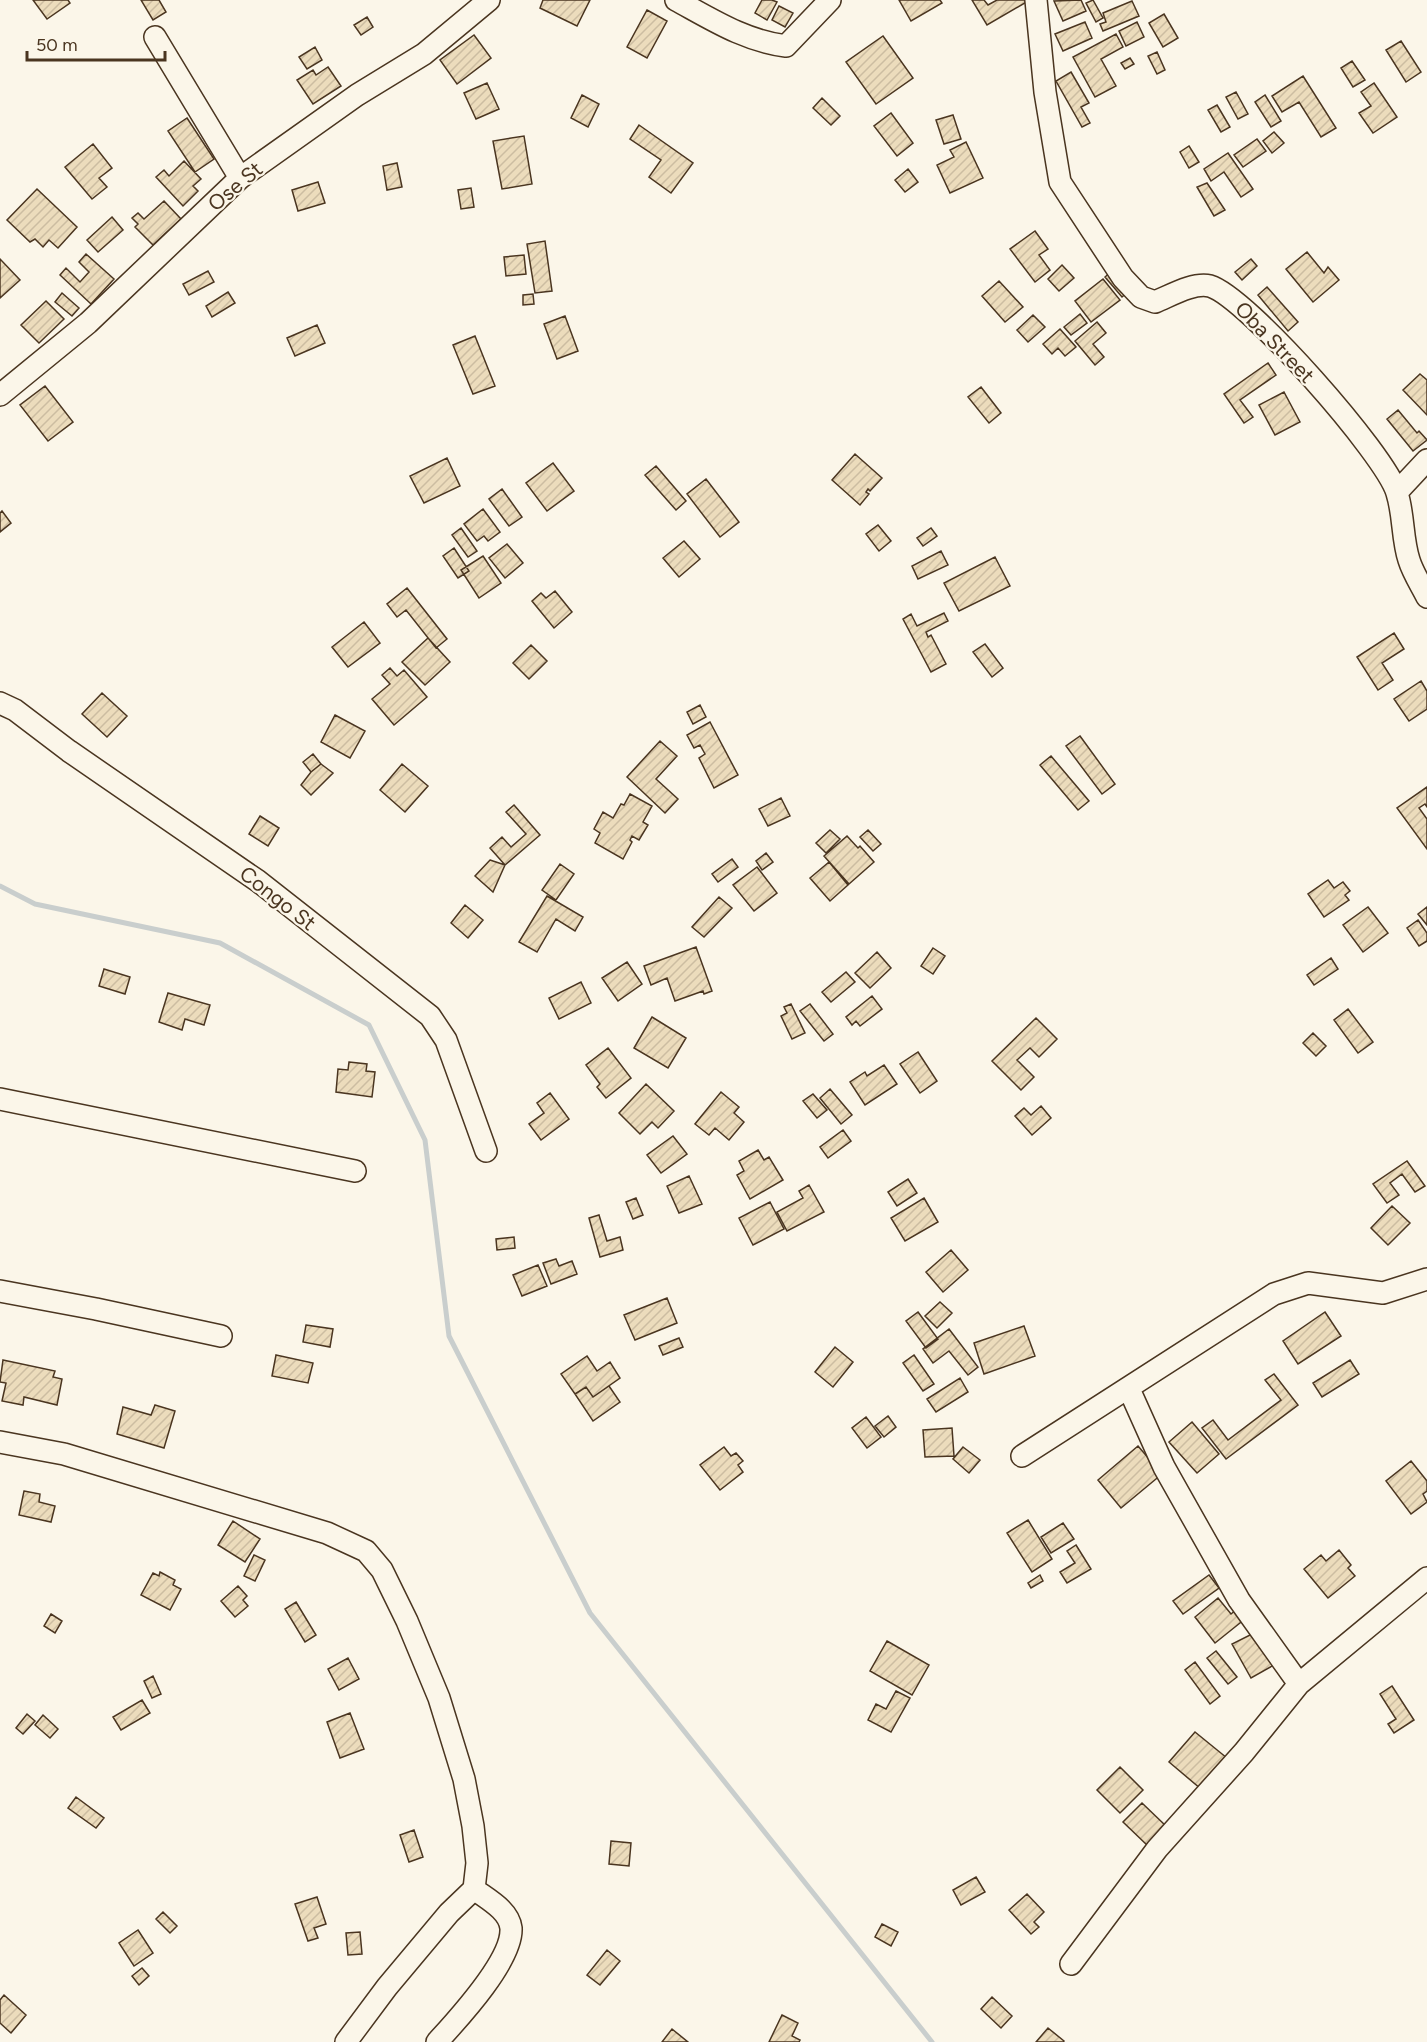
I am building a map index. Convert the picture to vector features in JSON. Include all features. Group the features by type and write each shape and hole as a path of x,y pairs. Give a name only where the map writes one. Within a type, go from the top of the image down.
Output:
{"street":[{"name":"Ose St","path":"0,395 88,323 240,178 357,96 424,54 489,0"},
{"path":"676,0 745,36 786,46 830,0"},
{"name":"Oba Street","path":"1036,0 1045,92 1060,183 1123,278 1141,297 1155,302 1199,285 1211,286 1232,297 1331,399 1371,447 1397,492 1409,561 1427,597"},
{"path":"155,37 240,178"},
{"path":"1397,492 1427,460"},
{"name":"Congo St","path":"0,703 15,710 69,751 258,881 430,1016 446,1040 486,1151"},
{"path":"0,1099 355,1171"},
{"path":"1022,1456 1274,1294 1308,1283 1383,1293 1427,1279"},
{"path":"0,1291 221,1336"},
{"path":"1129,1389 1164,1467 1239,1600 1299,1684"},
{"path":"0,1442 64,1454 327,1533 366,1551 382,1570 407,1621 445,1718 464,1779 477,1863 474,1889 449,1913 387,1987 346,2042"},
{"path":"1071,1964 1157,1849 1244,1752 1299,1684 1427,1578"},
{"path":"437,2042 465,2011 499,1964 509,1937 511,1926 504,1911 474,1889"}],"building":[{"path":"33,0 68,0 70,3 47,19"},
{"path":"141,0 159,0 166,12 153,20"},
{"path":"543,0 590,0 577,26 540,8"},
{"path":"762,0 777,2 767,20 755,13"},
{"path":"899,0 940,0 942,3 911,21"},
{"path":"972,0 984,0 988,5 997,0 1030,0 987,25"},
{"path":"1081,0 1086,11 1063,21 1054,1"},
{"path":"1093,0 1103,18 1096,22 1086,3"},
{"path":"1132,1 1139,16 1103,31 1100,24 1106,22 1103,13"},
{"path":"779,6 793,13 785,27 772,20"},
{"path":"647,10 667,21 647,58 627,47"},
{"path":"1164,14 1178,38 1163,47 1149,23"},
{"path":"367,17 373,27 361,35 354,25"},
{"path":"1085,22 1092,38 1063,51 1055,34"},
{"path":"1137,22 1144,37 1126,46 1119,31"},
{"path":"1116,34 1123,47 1101,59 1116,86 1095,97 1073,57"},
{"path":"474,35 491,58 457,84 440,60"},
{"path":"883,36 913,78 876,104 846,62"},
{"path":"1401,41 1421,72 1406,82 1386,50"},
{"path":"315,47 322,60 307,69 299,57"},
{"path":"1157,52 1165,70 1157,74 1148,56"},
{"path":"1130,58 1134,64 1125,69 1121,63"},
{"path":"1352,61 1365,80 1353,87 1341,68"},
{"path":"328,67 341,86 313,104 297,80 313,70 316,75"},
{"path":"1071,72 1089,103 1081,107 1090,123 1082,127 1056,81"},
{"path":"1303,76 1336,128 1321,137 1299,102 1282,112 1272,96"},
{"path":"487,83 499,109 476,119 464,93"},
{"path":"1374,83 1397,117 1373,133 1359,113 1371,106 1361,92"},
{"path":"1236,92 1248,114 1238,119 1226,97"},
{"path":"582,95 599,104 588,127 571,118"},
{"path":"1265,95 1281,121 1271,127 1255,102"},
{"path":"822,98 840,116 831,125 813,108"},
{"path":"1217,105 1230,127 1221,132 1208,110"},
{"path":"891,113 913,143 897,156 874,126"},
{"path":"953,115 961,139 944,144 936,120"},
{"path":"187,118 214,159 195,172 168,131"},
{"path":"639,125 693,163 671,193 649,177 661,160 630,139"},
{"path":"1274,132 1284,143 1272,153 1263,141"},
{"path":"524,136 532,184 502,189 493,141"},
{"path":"1257,139 1266,151 1243,167 1234,155"},
{"path":"966,142 983,178 950,193 937,165 954,157 950,150"},
{"path":"93,144 112,168 99,178 107,187 92,199 65,167"},
{"path":"1189,146 1199,162 1189,168 1180,152"},
{"path":"1228,153 1253,189 1241,197 1224,172 1211,181 1204,169"},
{"path":"184,161 201,179 193,186 198,191 183,206 156,177 164,170 169,176"},
{"path":"397,163 402,187 387,190 383,166"},
{"path":"908,169 918,182 905,192 895,180"},
{"path":"318,182 325,203 298,211 292,190"},
{"path":"1207,183 1225,210 1214,216 1197,187"},
{"path":"471,188 474,207 461,209 458,190"},
{"path":"37,189 77,227 58,248 49,240 43,247 35,239 30,242 7,220"},
{"path":"164,201 181,219 153,245 135,227 138,224 132,218 138,213 144,219"},
{"path":"112,217 123,230 98,252 87,240"},
{"path":"1035,231 1048,249 1039,255 1050,270 1035,282 1010,249"},
{"path":"545,241 552,291 535,293 527,244"},
{"path":"1307,252 1324,273 1328,267 1339,280 1313,302 1286,269"},
{"path":"86,254 114,279 91,304 60,275 66,268 80,282 89,272 79,262"},
{"path":"524,255 526,274 506,276 504,257"},
{"path":"0,259 20,280 0,298"},
{"path":"1251,259 1257,266 1242,280 1235,272"},
{"path":"1062,265 1074,278 1059,291 1048,279"},
{"path":"1114,269 1131,289 1122,297 1105,277"},
{"path":"208,271 214,282 189,295 183,284"},
{"path":"1103,279 1120,300 1091,322 1075,301"},
{"path":"999,281 1023,307 1005,322 982,296"},
{"path":"1267,287 1298,322 1288,331 1258,295"},
{"path":"228,292 235,303 212,317 206,306"},
{"path":"62,293 79,308 72,316 55,302"},
{"path":"533,294 534,304 523,305 523,295"},
{"path":"46,301 64,319 39,343 21,325"},
{"path":"1080,314 1087,323 1071,335 1064,327"},
{"path":"1033,315 1045,327 1028,342 1017,330"},
{"path":"565,316 578,351 557,359 544,324"},
{"path":"1097,322 1106,333 1093,344 1104,357 1095,365 1075,341"},
{"path":"317,325 325,343 295,356 287,338"},
{"path":"1060,329 1076,347 1065,356 1058,348 1052,354 1043,344"},
{"path":"475,336 495,386 473,394 453,345"},
{"path":"1268,363 1276,375 1240,400 1253,417 1244,423 1224,394"},
{"path":"1420,374 1427,380 1427,415 1403,390"},
{"path":"45,386 73,422 48,441 20,405"},
{"path":"981,387 1001,413 989,423 968,397"},
{"path":"1284,392 1300,422 1275,435 1259,405"},
{"path":"1398,410 1417,433 1419,431 1427,440 1413,451 1387,419"},
{"path":"855,454 882,478 870,491 868,489 866,492 869,494 860,505 832,480"},
{"path":"447,458 460,486 424,503 410,476"},
{"path":"553,463 574,491 547,511 526,483"},
{"path":"656,466 686,501 676,510 645,475"},
{"path":"706,479 739,522 720,537 687,494"},
{"path":"502,489 522,517 509,526 489,499"},
{"path":"483,509 500,532 488,541 484,536 477,541 464,524"},
{"path":"2,511 11,523 0,532 0,513"},
{"path":"878,525 891,541 879,551 866,534"},
{"path":"461,528 477,551 468,557 452,535"},
{"path":"931,528 937,536 923,546 917,538"},
{"path":"684,541 700,559 679,577 663,558"},
{"path":"507,544 523,563 505,578 489,558"},
{"path":"454,548 469,571 458,578 443,556"},
{"path":"941,551 948,565 918,579 912,566"},
{"path":"483,556 501,583 479,598 461,570"},
{"path":"995,557 1010,586 959,611 944,583"},
{"path":"407,588 447,639 436,648 406,610 397,617 387,604"},
{"path":"555,591 572,612 554,628 532,601 541,593 546,598"},
{"path":"944,613 948,621 926,632 928,637 931,635 946,664 931,672 903,619 911,614 917,626"},
{"path":"364,622 380,643 348,667 332,647"},
{"path":"1394,633 1404,649 1382,663 1393,680 1378,690 1357,657"},
{"path":"428,638 450,662 425,685 402,662"},
{"path":"985,644 1003,668 992,677 973,652"},
{"path":"531,645 547,661 529,679 513,663"},
{"path":"390,668 397,676 404,670 427,697 394,725 372,699 390,684 382,675"},
{"path":"1421,681 1427,691 1427,709 1409,721 1394,699"},
{"path":"102,693 127,716 107,737 82,714"},
{"path":"700,705 706,717 693,724 687,712"},
{"path":"335,715 365,731 350,758 321,742"},
{"path":"710,722 738,775 714,788 699,758 705,754 700,745 694,748 687,735"},
{"path":"1080,736 1115,784 1102,794 1066,746"},
{"path":"660,741 677,756 656,779 678,799 665,813 627,777"},
{"path":"313,754 321,764 311,772 303,762"},
{"path":"1051,756 1089,801 1078,810 1040,765"},
{"path":"321,764 333,773 311,795 301,785"},
{"path":"402,764 428,786 405,812 380,790"},
{"path":"1427,787 1427,807 1425,804 1419,808 1427,819 1427,849 1397,808"},
{"path":"630,794 652,806 643,822 648,825 639,840 632,836 630,840 632,842 623,859 595,843 600,833 594,829 603,812 613,818"},
{"path":"781,798 790,816 768,826 759,809"},
{"path":"514,805 540,835 505,865 490,848 502,837 511,847 526,834 506,812"},
{"path":"260,816 279,828 268,846 249,834"},
{"path":"830,830 840,839 826,853 816,843"},
{"path":"868,830 881,844 873,851 860,837"},
{"path":"847,836 858,848 860,846 874,862 849,884 824,856"},
{"path":"766,853 773,862 762,870 756,861"},
{"path":"732,859 738,867 718,882 712,874"},
{"path":"490,860 505,865 493,892 475,876"},
{"path":"829,862 848,885 830,901 810,878"},
{"path":"560,864 574,874 556,900 542,890"},
{"path":"757,867 777,893 754,911 733,885"},
{"path":"1328,880 1334,888 1343,882 1350,891 1345,895 1349,900 1324,917 1308,894"},
{"path":"547,896 583,917 575,931 556,919 537,952 519,942"},
{"path":"719,897 732,908 704,937 692,927"},
{"path":"465,905 483,920 468,938 451,923"},
{"path":"1368,907 1388,933 1363,952 1343,925"},
{"path":"1427,907 1427,925 1418,914"},
{"path":"1418,920 1427,933 1427,941 1419,946 1407,928"},
{"path":"696,947 712,991 704,994 703,991 675,1001 667,978 651,985 644,966"},
{"path":"933,948 945,956 933,974 921,966"},
{"path":"877,952 891,968 870,988 855,973"},
{"path":"1331,958 1338,969 1314,985 1307,975"},
{"path":"627,962 642,984 618,1001 602,978"},
{"path":"104,969 130,977 125,994 99,986"},
{"path":"846,972 855,982 831,1002 822,992"},
{"path":"581,982 591,1003 559,1019 549,998"},
{"path":"168,993 210,1005 204,1025 185,1019 182,1030 159,1022"},
{"path":"872,996 882,1009 860,1026 856,1021 852,1025 846,1017"},
{"path":"791,1004 805,1033 792,1039 781,1016 787,1013 784,1007"},
{"path":"810,1004 833,1034 824,1041 800,1011"},
{"path":"1348,1009 1373,1042 1358,1053 1334,1020"},
{"path":"652,1017 686,1038 668,1068 634,1048"},
{"path":"1036,1018 1057,1039 1039,1057 1030,1048 1017,1060 1034,1077 1021,1090 992,1061"},
{"path":"1313,1033 1326,1046 1316,1056 1303,1043"},
{"path":"608,1048 631,1078 606,1098 597,1087 600,1084 586,1065"},
{"path":"918,1052 937,1081 920,1093 900,1064"},
{"path":"349,1062 367,1064 366,1071 375,1072 372,1097 336,1092 338,1069 348,1070"},
{"path":"884,1065 897,1084 865,1105 850,1082 865,1072 867,1076"},
{"path":"646,1084 674,1111 658,1128 652,1122 640,1134 619,1113"},
{"path":"830,1089 852,1115 841,1124 820,1098"},
{"path":"721,1092 739,1107 734,1113 744,1122 729,1140 715,1128 709,1135 695,1124"},
{"path":"550,1093 569,1119 541,1140 529,1124 544,1113 537,1103"},
{"path":"813,1094 827,1110 817,1118 803,1101"},
{"path":"1041,1106 1051,1118 1032,1135 1015,1116 1024,1108 1031,1115"},
{"path":"843,1130 851,1141 828,1158 820,1147"},
{"path":"673,1136 687,1154 661,1173 647,1155"},
{"path":"758,1150 764,1160 769,1157 783,1180 750,1199 737,1175 744,1171 739,1161"},
{"path":"1407,1161 1425,1186 1415,1192 1402,1174 1390,1183 1399,1195 1387,1203 1373,1184"},
{"path":"689,1176 702,1204 679,1213 667,1186"},
{"path":"908,1179 917,1193 897,1206 888,1192"},
{"path":"809,1185 824,1212 787,1231 777,1212 803,1198 799,1191"},
{"path":"636,1198 643,1215 633,1219 626,1202"},
{"path":"924,1198 938,1222 905,1241 891,1218"},
{"path":"770,1202 784,1229 753,1245 739,1218"},
{"path":"1392,1206 1410,1223 1388,1245 1371,1228"},
{"path":"599,1215 607,1241 620,1237 623,1250 600,1257 589,1218"},
{"path":"514,1237 515,1248 497,1250 496,1239"},
{"path":"951,1250 968,1270 943,1292 926,1272"},
{"path":"556,1259 559,1266 572,1261 577,1274 551,1284 543,1263"},
{"path":"538,1265 547,1286 522,1296 513,1275"},
{"path":"667,1298 677,1323 635,1340 624,1315"},
{"path":"940,1302 952,1313 937,1328 925,1316"},
{"path":"918,1312 938,1339 926,1348 906,1321"},
{"path":"1325,1312 1341,1336 1298,1364 1283,1341"},
{"path":"306,1325 333,1329 330,1347 303,1342"},
{"path":"1024,1326 1035,1356 984,1374 974,1343"},
{"path":"949,1329 978,1367 968,1375 949,1351 933,1363 923,1349"},
{"path":"679,1338 683,1347 663,1355 659,1346"},
{"path":"835,1347 853,1362 833,1387 815,1372"},
{"path":"276,1355 313,1363 308,1383 272,1376"},
{"path":"914,1355 934,1384 923,1391 903,1363"},
{"path":"587,1356 597,1371 610,1362 620,1378 593,1397 586,1387 575,1394 561,1374"},
{"path":"3,1360 55,1371 53,1377 62,1379 57,1405 24,1397 23,1405 2,1401 6,1383 0,1382"},
{"path":"1350,1360 1359,1374 1322,1397 1313,1383"},
{"path":"1274,1374 1298,1405 1226,1459 1202,1428 1213,1420 1228,1440 1281,1400 1265,1380"},
{"path":"960,1378 968,1392 936,1412 927,1399"},
{"path":"609,1386 620,1402 593,1421 575,1394 586,1387 593,1397"},
{"path":"155,1405 175,1411 164,1448 117,1434 123,1407 151,1415"},
{"path":"888,1416 896,1427 884,1437 875,1426"},
{"path":"866,1417 881,1437 867,1448 852,1428"},
{"path":"1192,1422 1219,1454 1197,1473 1169,1442"},
{"path":"952,1428 954,1456 925,1457 923,1430"},
{"path":"1138,1446 1162,1474 1121,1508 1098,1480"},
{"path":"724,1447 731,1456 736,1453 743,1461 738,1465 743,1472 720,1490 700,1465"},
{"path":"963,1447 980,1460 969,1473 953,1459"},
{"path":"1411,1461 1427,1481 1427,1491 1423,1494 1427,1502 1411,1514 1386,1481"},
{"path":"24,1491 40,1494 39,1502 55,1506 51,1522 19,1515"},
{"path":"1028,1520 1052,1559 1032,1572 1007,1533"},
{"path":"233,1521 260,1539 245,1562 218,1545"},
{"path":"1063,1523 1074,1539 1051,1553 1041,1537"},
{"path":"1076,1545 1091,1569 1067,1583 1060,1572 1075,1563 1067,1551"},
{"path":"1339,1550 1351,1565 1348,1568 1355,1576 1328,1598 1304,1569 1321,1555 1326,1561"},
{"path":"254,1555 265,1560 255,1581 244,1576"},
{"path":"160,1572 175,1580 173,1585 181,1589 170,1610 141,1595 153,1573 159,1576"},
{"path":"1040,1575 1043,1581 1031,1588 1028,1583"},
{"path":"1209,1575 1219,1588 1183,1614 1173,1601"},
{"path":"238,1586 247,1596 243,1600 248,1606 235,1617 221,1601"},
{"path":"1218,1598 1231,1614 1237,1609 1245,1619 1215,1643 1195,1617"},
{"path":"296,1602 316,1635 305,1642 285,1609"},
{"path":"51,1614 62,1621 55,1633 44,1626"},
{"path":"1252,1634 1261,1649 1265,1647 1274,1665 1251,1678 1232,1644"},
{"path":"887,1641 929,1665 912,1695 870,1671"},
{"path":"1216,1651 1237,1677 1228,1684 1207,1658"},
{"path":"348,1658 359,1679 339,1690 328,1669"},
{"path":"1195,1662 1220,1696 1210,1704 1185,1670"},
{"path":"153,1676 161,1694 152,1698 144,1681"},
{"path":"1392,1686 1414,1720 1394,1733 1388,1724 1396,1719 1380,1694"},
{"path":"896,1691 910,1698 891,1732 868,1720 876,1704 886,1709"},
{"path":"142,1700 150,1713 121,1730 113,1717"},
{"path":"350,1713 364,1749 340,1758 327,1722"},
{"path":"27,1714 35,1721 23,1734 16,1728"},
{"path":"43,1715 58,1729 50,1738 35,1725"},
{"path":"1195,1732 1227,1758 1201,1789 1169,1762"},
{"path":"1120,1767 1143,1790 1120,1813 1097,1790"},
{"path":"76,1797 104,1818 96,1828 68,1808"},
{"path":"1142,1803 1167,1827 1148,1846 1123,1822"},
{"path":"414,1830 423,1857 409,1862 400,1835"},
{"path":"611,1841 631,1843 629,1866 609,1864"},
{"path":"976,1877 985,1892 961,1905 953,1890"},
{"path":"1027,1894 1044,1912 1034,1922 1039,1927 1031,1934 1009,1910"},
{"path":"317,1897 326,1924 314,1928 318,1938 308,1941 295,1904"},
{"path":"163,1912 177,1926 170,1933 156,1919"},
{"path":"882,1924 898,1932 891,1946 875,1937"},
{"path":"138,1930 153,1953 134,1966 119,1943"},
{"path":"360,1932 362,1954 348,1955 346,1933"},
{"path":"607,1950 620,1961 600,1985 587,1975"},
{"path":"142,1968 149,1976 139,1985 132,1976"},
{"path":"4,1995 26,2015 11,2033 0,2023 0,2000"},
{"path":"992,1997 1012,2016 1001,2028 981,2009"},
{"path":"782,2015 798,2023 792,2036 800,2040 799,2042 769,2042"},
{"path":"1048,2028 1064,2041 1036,2042"},
{"path":"672,2029 688,2042 662,2042"}],"waterway":[{"path":"0,886 35,904 220,943 369,1025 425,1140 449,1336 590,1613 932,2042"}]}
